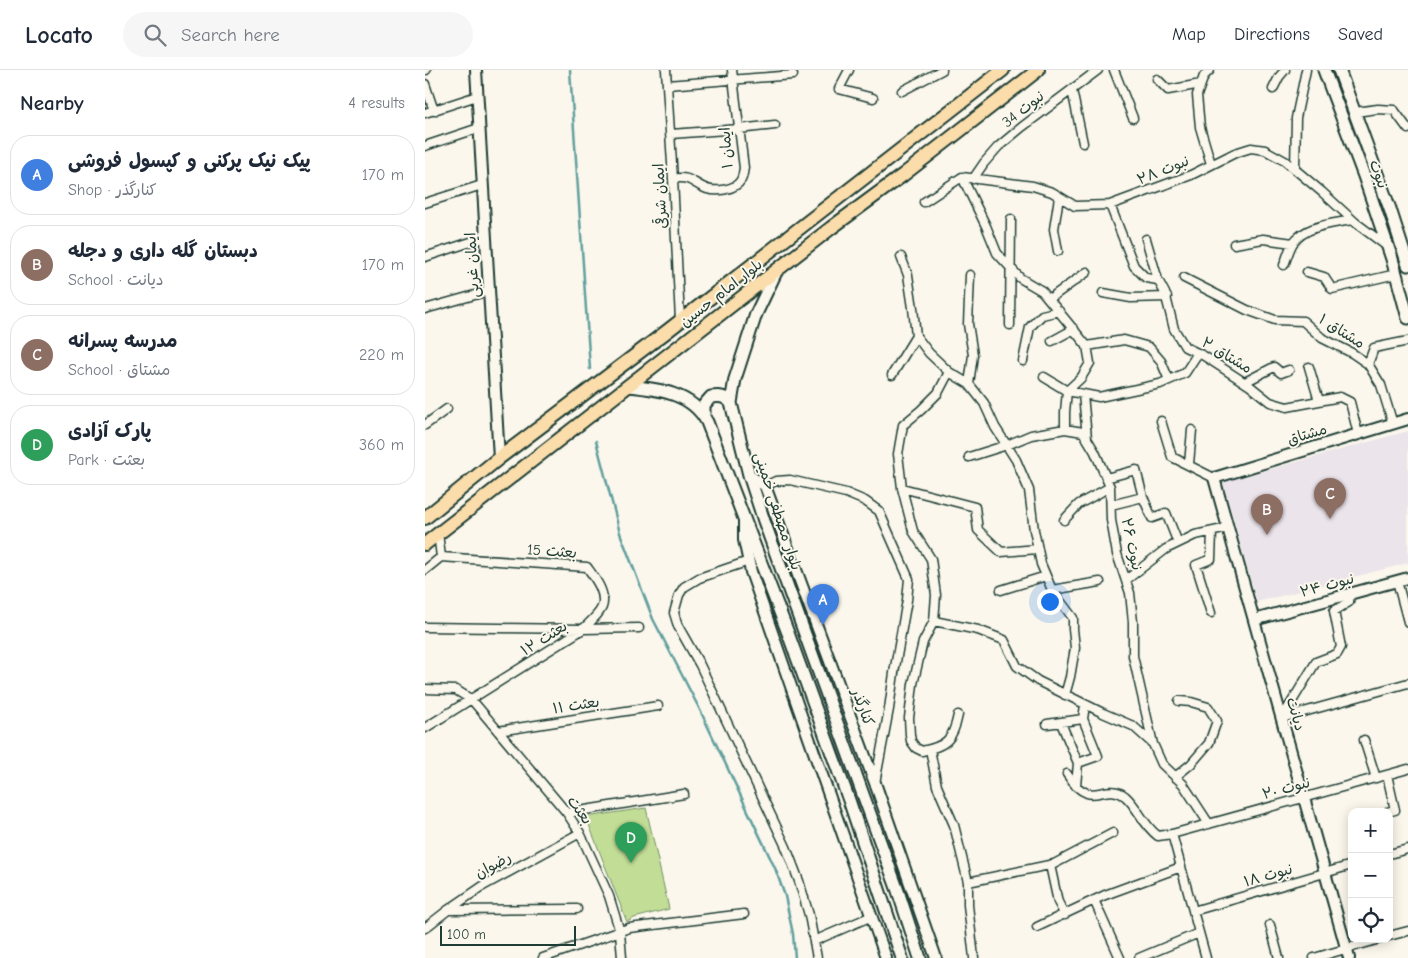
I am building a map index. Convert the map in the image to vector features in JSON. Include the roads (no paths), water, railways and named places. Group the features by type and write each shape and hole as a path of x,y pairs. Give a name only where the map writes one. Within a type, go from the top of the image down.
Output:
{"main road":[{"name":"بلوار امام حسین","path":"425,518 499,458 1003,70"},
{"name":"بلوار امام حسین","path":"425,544 831,228 903,175 1038,70"},
{"name":"نبوت","path":"1324,70 1364,176 1388,247 1408,318"},
{"name":"نبوت","path":"1339,70 1405,242 1408,265"},
{"name":"بلوار مصطفی خمینی","path":"777,270 756,314 735,379 731,403 749,475 764,521 898,891 920,958"},
{"name":"بلوار مصطفی خمینی","path":"629,386 679,395 704,415 788,633 850,804 902,958"},
{"path":"704,415 704,405 711,397 721,396 727,398 731,403"}],"street":[{"name":"ایمان غربی","path":"476,70 499,458"},
{"name":"ایمان شرقی","path":"666,70 680,320"},
{"name":"ایمان ۱","path":"673,179 682,177 708,190 723,190 734,186 741,180 744,168 732,70"},
{"path":"849,70 839,89 873,98"},
{"path":"902,91 942,70"},
{"name":"نبوت 34","path":"973,179 998,147 1098,70"},
{"path":"1114,70 1133,118"},
{"path":"1209,70 1204,76 1197,95 1200,127 1211,164"},
{"path":"1273,89 1285,70"},
{"path":"1295,170 1296,118 1306,70"},
{"path":"667,85 793,75"},
{"path":"1157,79 1168,90 1201,84"},
{"path":"425,84 434,111"},
{"path":"1072,90 1083,143"},
{"path":"425,113 477,96"},
{"path":"1355,112 1378,109 1394,110 1408,129"},
{"path":"671,134 775,125"},
{"path":"425,146 479,128"},
{"name":"نبوت ۲۸","path":"962,177 1033,186 1052,192 1075,206 1110,205 1191,175 1235,153 1251,148 1265,150 1285,161 1352,220 1388,247"},
{"path":"924,202 962,177 997,253 1020,278 1043,291 1087,346 1090,363 1081,378 1067,391 1065,429"},
{"path":"425,203 483,185"},
{"path":"1058,251 1054,229 1059,197"},
{"path":"1110,205 1135,266 1146,278 1158,280"},
{"path":"1010,325 1011,219"},
{"path":"1284,265 1293,243 1306,231 1327,224 1352,220"},
{"path":"425,257 486,237"},
{"path":"1234,244 1263,239 1293,243"},
{"name":"مشتاق ۲","path":"1146,240 1158,280 1167,297 1174,329 1185,347 1205,356 1245,382 1269,402 1287,407 1340,397 1350,402 1359,434"},
{"path":"901,257 908,275 916,336 929,353 949,372 969,384 984,404 995,427 1016,460 1029,490 1041,564 1052,590 1073,618 1075,648 1071,677 1065,695"},
{"path":"1049,299 1087,272"},
{"path":"1307,272 1323,277 1332,289 1396,274"},
{"path":"969,384 973,356 968,324 970,275"},
{"name":"مشتاق ۱","path":"1184,278 1247,310 1275,320 1303,321 1322,338 1352,353 1368,364 1381,385 1393,424"},
{"path":"425,309 489,291"},
{"path":"1103,293 1131,298 1167,297"},
{"path":"1023,361 1030,327 1042,315 1059,311"},
{"path":"1052,341 1074,329"},
{"path":"891,375 916,336"},
{"path":"1087,346 1124,340 1149,347 1161,362 1169,380"},
{"path":"1368,364 1374,348 1408,341"},
{"path":"1044,377 1067,391 1099,397 1160,384 1185,373 1198,353"},
{"path":"1245,382 1274,367 1281,373 1289,370"},
{"path":"1309,367 1319,401"},
{"path":"949,372 938,393 903,424 898,454 902,488 913,531 931,559 937,595 934,621 923,642 913,684 909,718 910,735 916,748 921,751 939,747 946,742 955,729 958,715"},
{"path":"1083,394 1088,440"},
{"path":"425,425 447,409"},
{"name":"مشتاق","path":"1214,478 1408,419"},
{"path":"1161,421 1172,457 1214,478"},
{"path":"969,458 1007,446 1031,435 1065,429 1083,432 1088,440"},
{"path":"1189,464 1191,430"},
{"name":"نبوت ۲۶","path":"1088,440 1110,488 1111,520 1117,554 1130,593 1133,622 1133,656 1153,744"},
{"path":"1106,478 1136,470 1143,497 1152,518 1166,513 1178,543"},
{"path":"749,475 765,486 776,481 790,480 846,493 865,501 879,511 909,579 875,783"},
{"name":"دیانت","path":"1214,478 1348,954"},
{"name":"کنارگذر","path":"765,486 875,783 936,958"},
{"path":"902,488 975,507 978,530 1001,552 1038,549"},
{"path":"1064,520 1079,504 1110,488"},
{"path":"1111,505 1143,497"},
{"path":"744,518 744,540 751,572 886,958"},
{"path":"1126,580 1166,548 1195,535 1228,528"},
{"path":"1211,613 1196,565 1211,559 1212,532"},
{"path":"425,570 441,557 438,534"},
{"name":"بعثت 15","path":"441,557 587,567 597,581 604,599 602,609 583,629"},
{"path":"749,561 699,578 684,587 679,595 674,613 678,626 700,664 786,847 809,915 817,958"},
{"path":"1001,590 1046,576"},
{"name":"نبوت ۲۴","path":"1254,620 1408,578"},
{"path":"1397,581 1408,622"},
{"path":"1052,590 1099,582"},
{"path":"1281,718 1316,662 1337,654 1341,647 1334,611 1349,602 1350,594"},
{"path":"934,621 978,630 1004,640 1017,666 1038,681 1085,705 1133,726 1153,744 1163,764 1183,784 1209,824"},
{"path":"425,627 583,629"},
{"name":"بعثت ۱۲","path":"425,728 583,629 639,628"},
{"path":"1281,718 1408,683"},
{"path":"425,689 456,690 472,700"},
{"name":"بعثت","path":"472,700 567,813 580,833 609,896 620,932 622,958"},
{"path":"1175,777 1191,764 1209,743 1217,721 1208,708 1191,702 1179,701"},
{"path":"1078,763 1099,756 1083,719 1085,705"},
{"name":"بعثت ۱۱","path":"498,731 658,706"},
{"path":"1047,724 1083,719"},
{"path":"1061,723 1078,763 1076,786"},
{"path":"1364,740 1376,778"},
{"path":"930,749 937,786 954,825 969,882 968,905 974,958"},
{"name":"نبوت ۲۰","path":"1172,834 1408,769"},
{"path":"1067,774 1076,786 1088,794 1110,791 1118,792 1125,797 1150,830 1158,836 1172,834 1206,958"},
{"path":"1387,775 1395,810 1393,810"},
{"path":"567,813 684,794"},
{"path":"969,882 1055,864 1113,832"},
{"name":"رضوان","path":"425,928 483,886 580,833"},
{"path":"1393,853 1408,849"},
{"path":"1050,865 1058,902 1065,915"},
{"path":"1037,928 1105,894 1181,867"},
{"name":"نبوت ۱۸","path":"1193,911 1348,867"},
{"path":"1094,900 1120,958"},
{"path":"448,910 577,909"},
{"path":"543,958 629,928 744,914"},
{"path":"814,942 872,916"},
{"path":"1270,925 1279,958"},
{"path":"1393,935 1408,931"},
{"path":"1139,958 1199,934"},
{"path":"1314,958 1348,954 1371,943"}],"waterway":[{"path":"570,70 590,369"},
{"path":"596,441 620,533 653,619 699,708 775,868 785,896 793,934 795,958"}],"place":[{"name":"مدرسه پسرانه","path":"1330,519"},
{"name":"دبستان گله داری و دجله","path":"1267,535"},
{"name":"پیک نیک پرکنی و کپسول فروشی","path":"823,625"},
{"name":"پارک آزادی","path":"631,863"}]}
